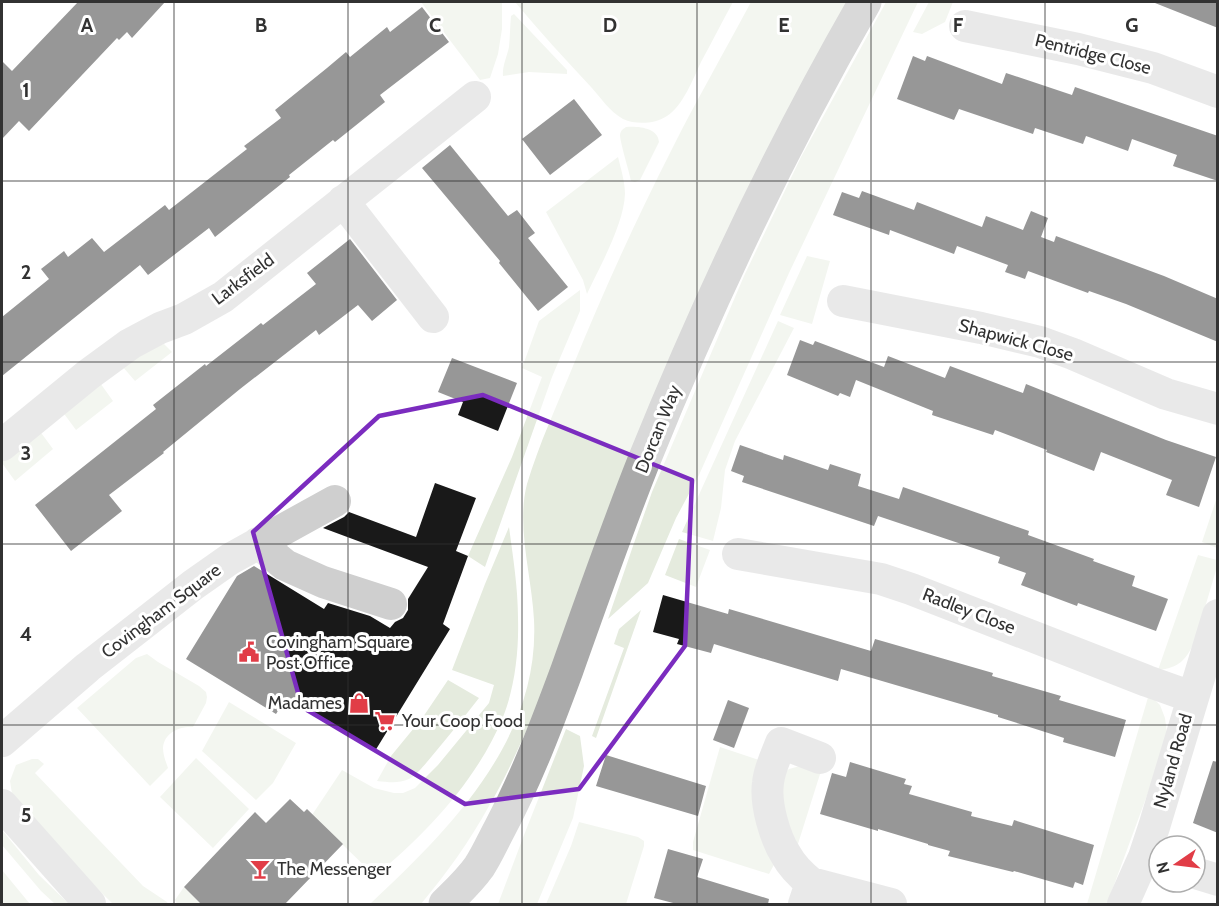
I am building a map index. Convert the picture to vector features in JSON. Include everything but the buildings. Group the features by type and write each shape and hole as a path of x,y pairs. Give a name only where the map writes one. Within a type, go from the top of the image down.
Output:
{"main road":[{"name":"Dorcan Way","path":"445,904 478,868 538,748 645,459 694,344 778,164 865,2"},
{"name":"Dorcan Way","path":"472,904 478,868"}],"street":[{"name":"Pentridge Close","path":"965,26 1078,49 1142,65 1218,92"},
{"name":"Larksfield","path":"2,446 89,374 130,344 160,328 184,319 223,297 475,97"},
{"path":"343,201 433,317"},
{"name":"Shapwick Close","path":"843,301 1040,342 1166,394 1218,409"},
{"name":"Covingham Square","path":"2,741 159,610 230,559 335,501"},
{"path":"258,543 285,565 323,582 391,604"},
{"name":"Radley Close","path":"738,554 881,579 1192,697"},
{"name":"Nyland Road","path":"1157,834 1192,697 1218,615"},
{"path":"820,758 781,743 768,781 767,796 779,842 801,874 807,894 891,904"},
{"path":"2,805 90,904"},
{"name":"Nyland Road","path":"1123,904 1147,865"}],"highlighted area":[{"path":"483,395 692,480 685,646 579,789 465,804 302,707 253,532 379,416"}],"shaded area":[{"path":"421,2 502,3 502,29 498,54 490,78 480,80"},
{"path":"515,2 733,2 678,106 662,119 639,123 623,119 609,108"},
{"path":"751,2 849,2 500,786 466,844 421,904 370,904 459,813 506,742 522,704 532,663 534,620 523,517 527,484 548,425 584,338 633,229 682,130"},
{"path":"886,2 918,2 789,273 648,583 608,619 652,492 744,276 801,157"},
{"path":"929,2 953,2 945,22 922,34 913,32"},
{"path":"514,14 567,70 567,74 529,72 503,76 509,47 511,16"},
{"path":"626,127 652,131 658,137 659,142 640,180 635,182 631,181 620,139 621,132"},
{"path":"618,157 624,185 624,206 611,245 587,294 583,280 546,212"},
{"path":"807,256 830,261 812,324 780,315"},
{"path":"580,290 580,311 552,377 485,567 468,556 512,457 542,377 522,368 539,321"},
{"path":"778,321 794,328 735,441 725,470 721,508 713,541 682,532"},
{"path":"164,344 172,352 135,381 122,366 157,346"},
{"path":"98,380 113,401 76,430 62,411"},
{"path":"39,430 53,449 15,481 2,460"},
{"path":"1217,497 1217,548 1202,542"},
{"path":"509,527 517,595 518,643 513,681 503,717 479,762 449,804 413,842 375,876 312,815 342,770 374,788 394,793 403,793 415,788 438,765 489,703 494,685 452,670"},
{"path":"679,539 710,550 696,587 665,575"},
{"path":"1198,555 1217,560 1217,567 1195,641 1181,662 1158,670"},
{"path":"641,610 596,738 592,736 624,648 614,644 619,629"},
{"path":"147,654 199,686 206,692 207,697 193,727 178,729 166,738 163,751 168,768 150,786 77,708 136,658"},
{"path":"448,680 479,698 421,769 409,779 401,782 377,781 391,756 423,717"},
{"path":"1149,694 1160,705 1165,718 1167,733 1163,752 1107,904 1087,904"},
{"path":"229,702 296,743 273,783 256,800 202,751"},
{"path":"566,729 580,736 584,766 573,818 537,904 498,904 524,835"},
{"path":"720,747 762,761 776,861 769,874 693,850 693,842"},
{"path":"196,758 249,809 213,848 160,797"},
{"path":"38,759 44,764 35,773 143,886 168,904 113,904 70,862 13,800 10,781 16,765"},
{"path":"800,766 821,771 797,847 783,821 783,774 789,769"},
{"path":"579,822 638,837 644,841 626,904 546,904"},
{"path":"2,830 39,875 69,904 55,904 41,891 2,845"},
{"path":"2,870 30,904 2,904"},
{"path":"184,887 201,904 177,904 175,900"}],"place":[{"name":"Covingham Square Post Office","path":"249,652"},
{"name":"Madames","path":"359,703"},
{"name":"Your Coop Food","path":"385,721"},
{"name":"The Messenger","path":"260,869"}]}
